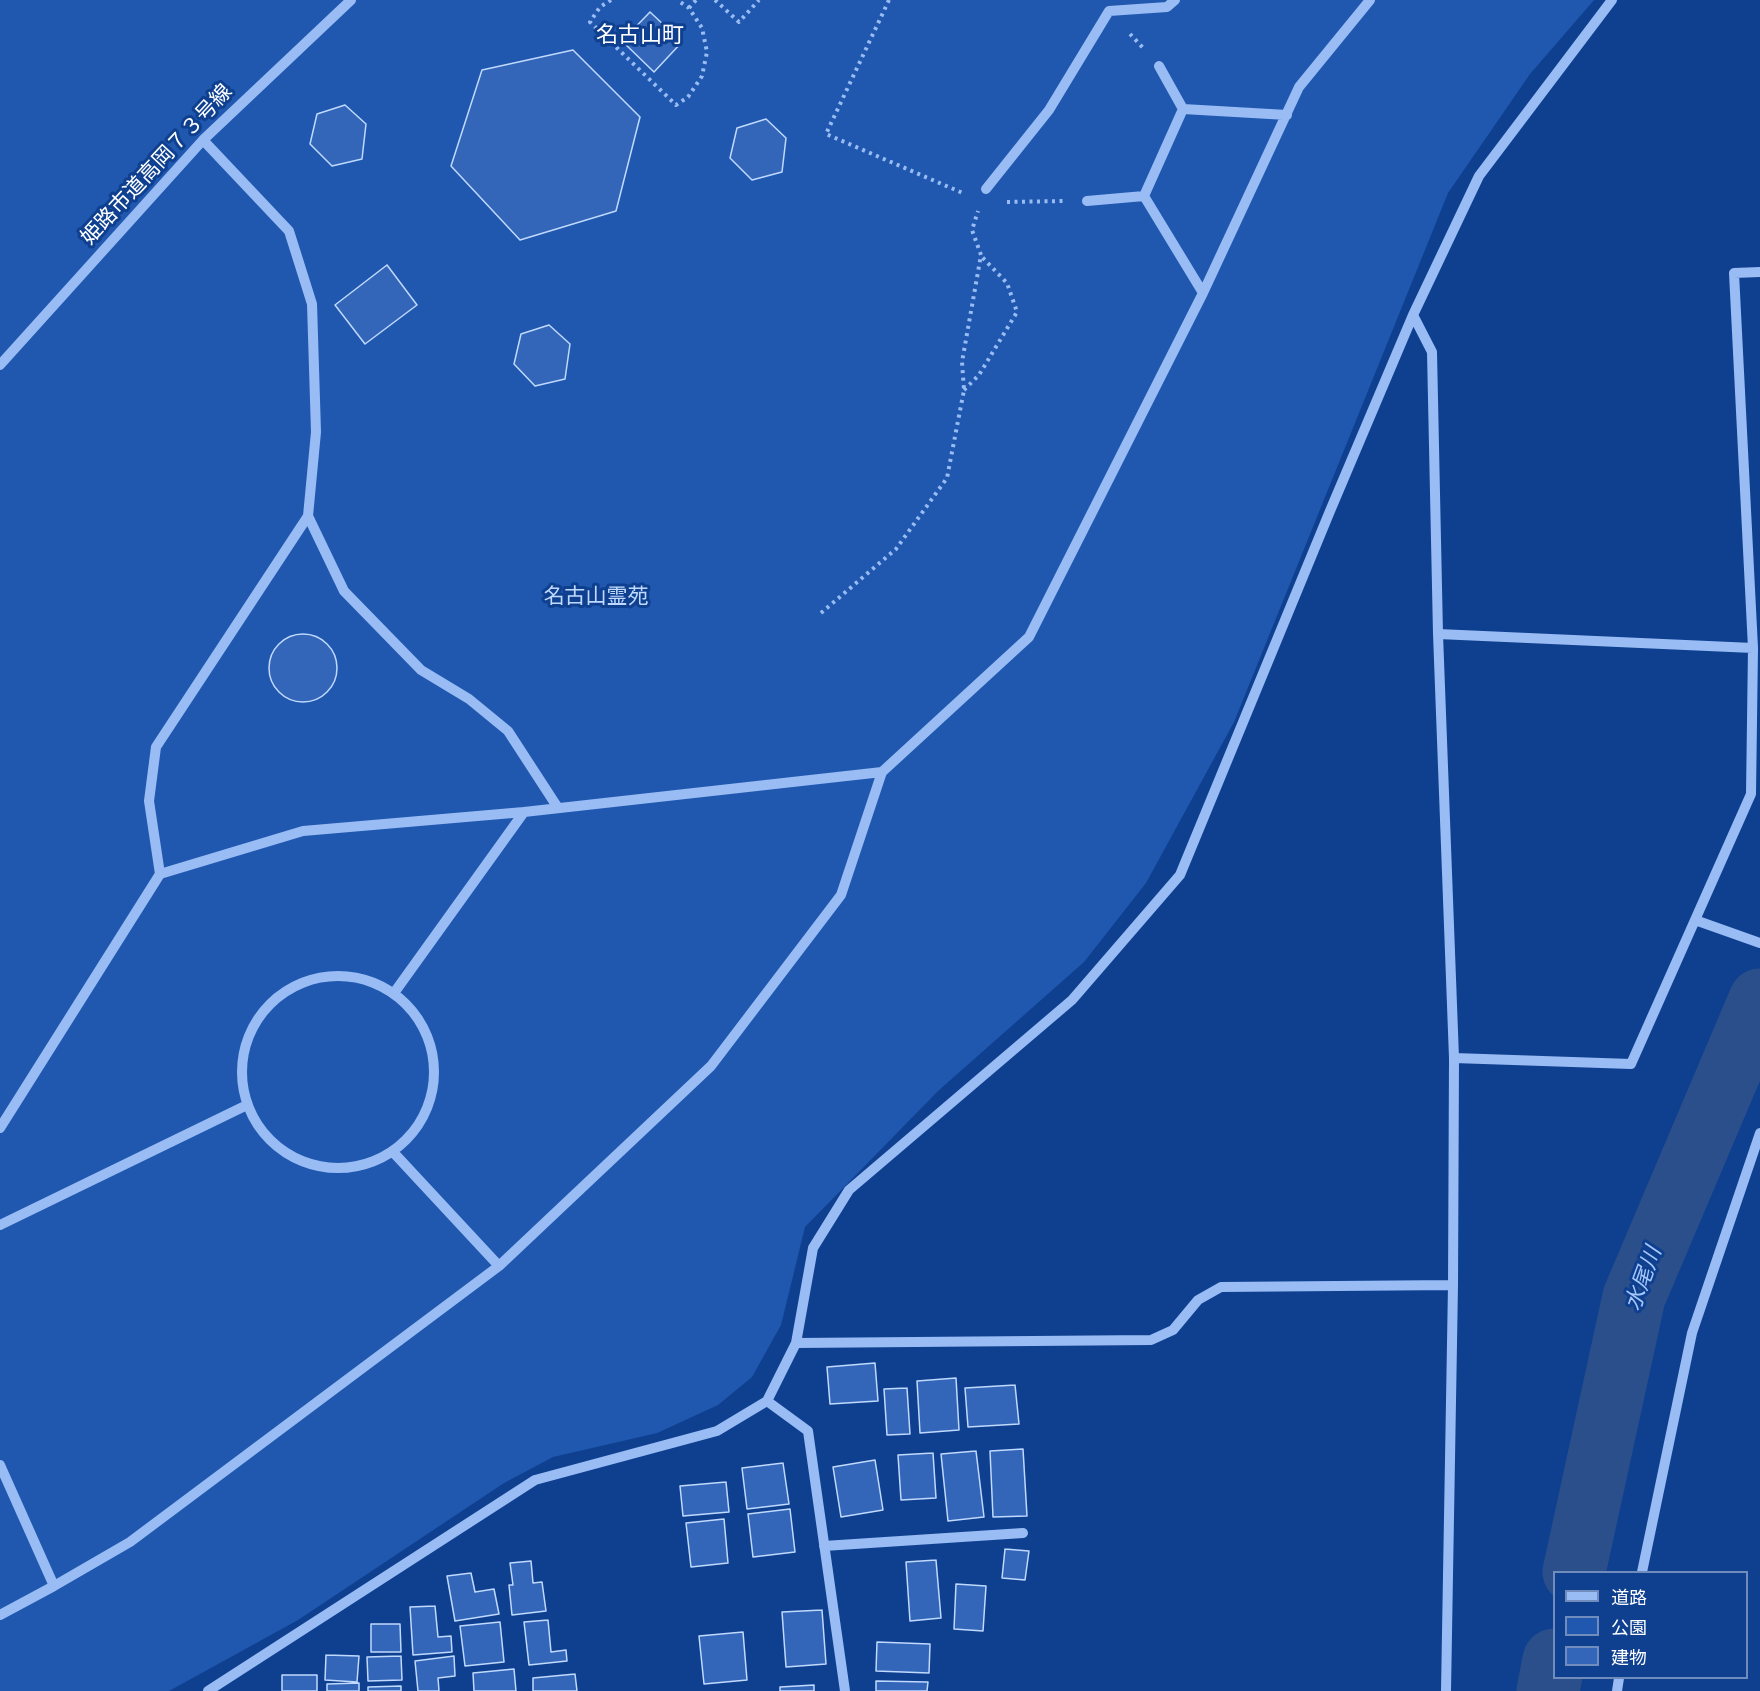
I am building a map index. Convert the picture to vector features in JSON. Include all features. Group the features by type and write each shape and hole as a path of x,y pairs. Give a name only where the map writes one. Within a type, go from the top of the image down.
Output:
{"street":[{"name":"姫路市道高岡７３号線","path":"0,365 203,140 351,0"},
{"path":"986,189 1049,110 1110,5 1167,7 1175,0"},
{"path":"0,1615 130,1542 500,1266 711,1066 841,895 882,772 1029,637 1203,293 1299,87 1370,0"},
{"path":"208,1691 535,1480 717,1431 767,1401 796,1343 813,1248 849,1190 1072,1000 1180,875 1413,315 1479,176 1612,0"},
{"path":"1159,66 1183,109"},
{"path":"1183,109 1287,115"},
{"path":"1144,196 1183,109"},
{"path":"0,1128 160,874 149,801 156,747 308,516 316,432 312,304 289,231 203,140"},
{"path":"1144,196 1203,293"},
{"path":"1087,201 1144,196"},
{"path":"1454,1058 1631,1064 1751,795 1753,648 1734,273 1760,272"},
{"path":"1413,315 1432,352 1438,633 1454,1058 1453,1285 1446,1691"},
{"path":"308,516 344,591 421,670 469,699 508,731 558,808"},
{"path":"1438,633 1753,648"},
{"path":"160,874 303,831 524,812 882,772"},
{"path":"394,993 524,812"},
{"path":"1695,920 1760,943"},
{"path":"337,975 367,980 394,993 416,1015 430,1042 435,1073 430,1103 416,1131 393,1152 367,1165 338,1169 309,1165 282,1151 261,1131 247,1105 242,1075 246,1045 259,1017 280,995 307,981 337,975"},
{"path":"0,1225 247,1105"},
{"path":"1642,1571 1692,1333 1760,1133"},
{"path":"393,1152 500,1266"},
{"path":"796,1343 1151,1340 1173,1330 1198,1300 1221,1287 1453,1285"},
{"path":"767,1401 808,1431 844,1691"},
{"path":"0,1465 54,1586"},
{"path":"824,1546 1023,1533"}],"path":[{"path":"611,0 600,7 590,22 676,105 688,97 702,76 706,52 702,28 688,8 677,0"},
{"path":"688,8 696,0"},
{"path":"715,0 739,22 759,0"},
{"path":"889,0 826,134 982,202 1087,201"},
{"path":"1110,5 1159,66"},
{"path":"964,390 980,375 1017,312 1007,283 981,255 972,230 986,189"},
{"path":"821,613 896,549 947,477 964,390 962,362 981,255"}],"green space":[{"name":"名古山霊苑","path":"0,0 1594,0 1530,74 1448,193 1234,722 1146,883 1084,962 938,1091 805,1227 781,1325 752,1377 718,1405 657,1433 553,1457 504,1483 298,1620 169,1691 0,1691"}],"building":[{"path":"650,12 682,42 654,72 622,41"},
{"path":"573,50 640,117 616,211 520,240 451,166 482,70"},
{"path":"345,105 366,124 362,159 332,166 310,144 317,114"},
{"path":"766,119 786,138 782,172 752,180 730,158 737,128"},
{"path":"387,265 417,305 365,344 335,305"},
{"path":"549,325 570,344 565,379 535,386 514,364 521,334"},
{"path":"310,634 322,640 331,649 337,661 335,681 327,692 310,702 296,702 279,692 271,681 269,661 279,644 290,636"},
{"path":"875,1363 878,1401 830,1404 827,1367"},
{"path":"956,1378 959,1430 920,1433 917,1381"},
{"path":"1015,1385 1019,1424 968,1427 965,1388"},
{"path":"907,1388 910,1434 887,1435 884,1389"},
{"path":"1023,1449 1027,1516 993,1517 990,1451"},
{"path":"976,1451 984,1517 948,1521 941,1454"},
{"path":"933,1453 936,1498 901,1500 898,1455"},
{"path":"875,1460 883,1510 841,1517 833,1467"},
{"path":"783,1463 789,1504 747,1509 742,1468"},
{"path":"726,1482 729,1512 683,1516 680,1486"},
{"path":"790,1509 795,1552 753,1557 748,1514"},
{"path":"724,1519 728,1563 691,1567 686,1523"},
{"path":"1005,1549 1029,1551 1025,1580 1002,1578"},
{"path":"936,1560 941,1618 910,1621 906,1562"},
{"path":"531,1561 533,1583 542,1582 546,1611 512,1615 509,1585 513,1585 510,1563"},
{"path":"471,1573 475,1592 494,1589 499,1614 455,1621 447,1576"},
{"path":"956,1584 986,1586 983,1631 954,1629"},
{"path":"435,1606 438,1637 451,1636 452,1652 413,1655 410,1607"},
{"path":"822,1610 826,1664 786,1667 782,1612"},
{"path":"548,1620 551,1652 566,1650 567,1661 529,1665 524,1622"},
{"path":"500,1622 504,1662 465,1666 460,1626"},
{"path":"371,1624 400,1624 401,1652 371,1652"},
{"path":"743,1632 747,1680 704,1684 699,1636"},
{"path":"877,1642 930,1644 929,1673 876,1671"},
{"path":"326,1655 359,1656 357,1682 325,1680"},
{"path":"401,1656 402,1680 368,1681 367,1657"},
{"path":"454,1656 455,1676 438,1678 439,1691 418,1691 415,1661"},
{"path":"514,1669 516,1691 474,1691 473,1673"},
{"path":"575,1674 577,1691 533,1691 533,1678"},
{"path":"282,1675 317,1675 317,1691 282,1691"},
{"path":"876,1681 928,1682 927,1691 876,1691"},
{"path":"359,1683 359,1691 327,1691 327,1684"},
{"path":"814,1685 814,1691 780,1691 780,1687"},
{"path":"401,1686 401,1691 368,1691 368,1687"}],"waterway":[{"name":"水尾川","path":"1574,1571 1634,1297 1760,1000"},
{"name":"水尾川","path":"1548,1691 1553,1665"}],"district":[{"name":"名古山町","path":"640,36"}]}
